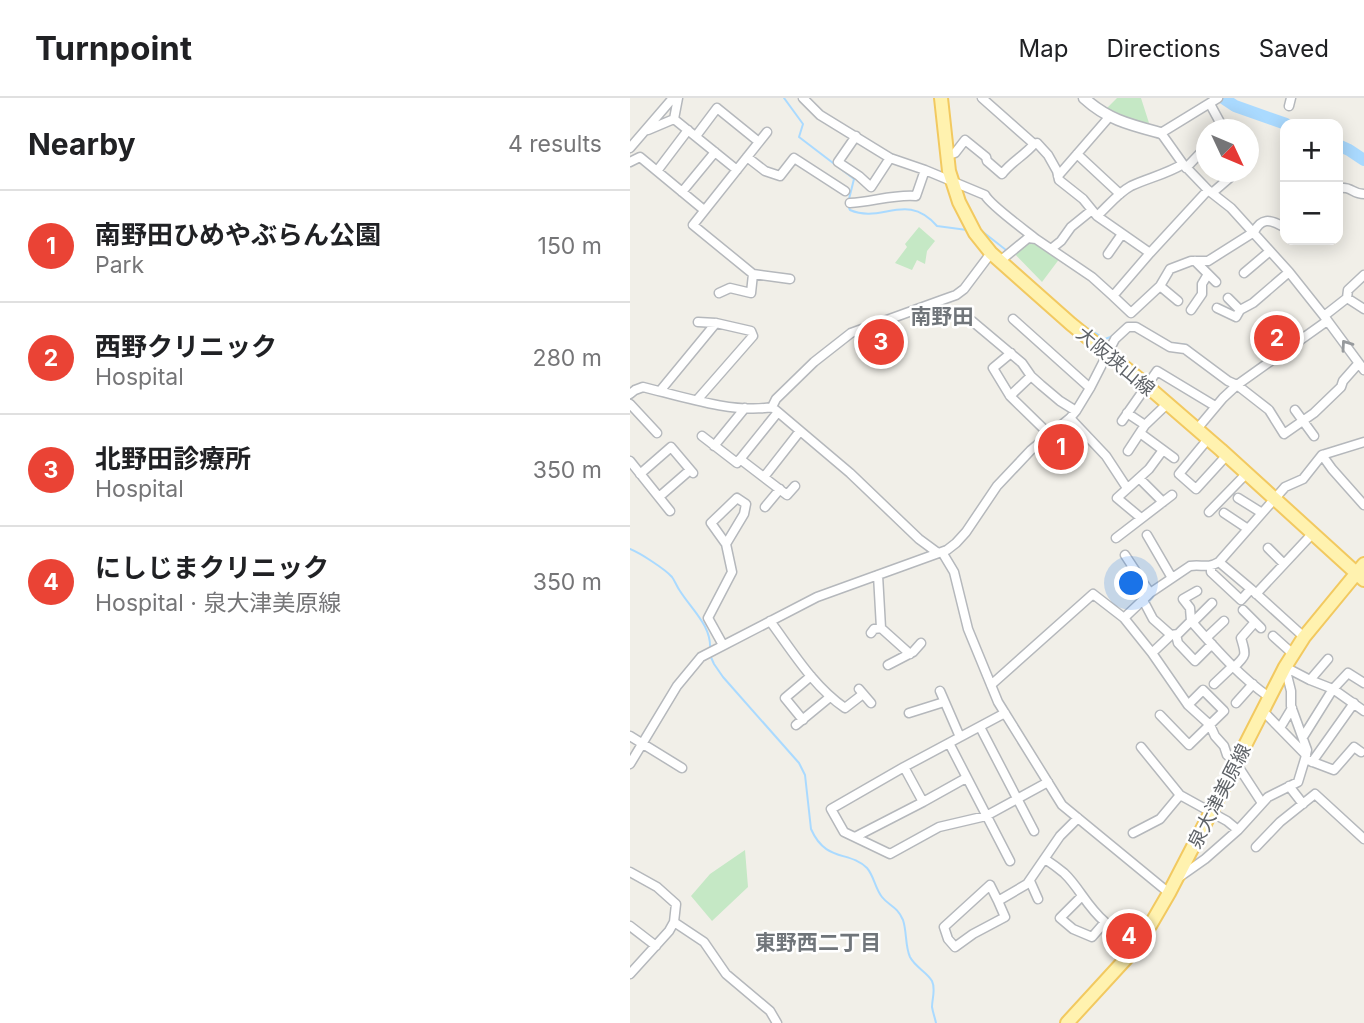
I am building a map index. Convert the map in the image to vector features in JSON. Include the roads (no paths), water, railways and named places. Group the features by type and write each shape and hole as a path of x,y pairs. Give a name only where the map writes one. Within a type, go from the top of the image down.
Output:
{"main road":[{"name":"大阪狭山線","path":"941,98 949,171 959,202 975,233 995,257 1227,455 1312,533 1361,572"},
{"name":"泉大津美原線","path":"1067,1023 1133,951 1176,880 1285,667 1304,637 1361,572"}],"street":[{"path":"630,148 673,98"},
{"path":"674,119 678,98"},
{"path":"803,98 820,115 891,158 985,195 988,202 1114,296 1131,313 1133,327"},
{"path":"982,98 1034,144 1037,143 1048,155 1059,180 1094,213 1150,253"},
{"path":"630,764 677,686 701,657 817,597 940,552 956,543 997,486 1031,450 1073,415 1115,339 1128,327 1136,327 1170,347 1185,349 1269,410 1284,434 1314,413 1341,387 1343,381 1361,367 1347,345 1289,272 1231,208 1185,166 1161,133 1125,124 1092,106 1084,98"},
{"path":"1161,133 1215,100 1220,119"},
{"path":"657,171 718,108 759,142"},
{"path":"1058,176 1110,116"},
{"path":"645,132 674,119"},
{"path":"674,119 737,170"},
{"path":"767,132 693,225 753,274 790,279"},
{"path":"856,136 838,162 870,187 891,158"},
{"path":"948,155 955,153 965,140 986,156 987,161 1002,174 1034,144"},
{"path":"682,192 715,152"},
{"path":"1077,154 1120,194"},
{"path":"1051,248 1061,241 1071,228 1130,187 1158,174 1169,173 1185,166 1196,156"},
{"path":"630,162 640,157 704,210"},
{"path":"747,157 765,171 780,176 794,158 845,191"},
{"path":"849,203 916,196 925,170"},
{"path":"1114,296 1150,253 1210,191 1222,182"},
{"path":"1343,187 1364,194"},
{"path":"1131,313 1160,286 1170,269 1195,261 1208,261 1254,232 1258,225 1266,221 1280,225"},
{"path":"1108,254 1122,234"},
{"path":"702,436 737,463 775,410 776,399 814,362 851,333 956,295 995,257 1028,238 1036,239"},
{"path":"1244,273 1270,251"},
{"path":"1195,261 1216,282"},
{"path":"1217,308 1236,317 1289,272"},
{"path":"719,293 730,288 751,293 753,274"},
{"path":"1191,310 1202,294 1202,284 1208,274"},
{"path":"1196,429 1237,385 1325,318 1346,298 1348,290 1364,275"},
{"path":"1160,286 1178,301"},
{"path":"1227,298 1241,310"},
{"path":"1346,298 1364,309"},
{"path":"1013,319 1090,388"},
{"path":"972,321 1022,363 1031,376 1073,415 1106,456 1127,488"},
{"path":"697,400 753,336 751,331 698,322"},
{"path":"660,391 716,323"},
{"path":"1011,353 993,368 1010,396 1050,435"},
{"path":"1174,458 1142,429 1124,417 1157,371 1215,406"},
{"path":"1010,396 1031,376"},
{"path":"630,394 643,387 697,400 775,410 877,497 919,539 940,552 954,572 968,629 991,685 1005,713 1062,805 1169,893"},
{"path":"630,404 657,433"},
{"path":"1128,451 1142,429 1167,404"},
{"path":"714,446 745,408"},
{"path":"1295,410 1314,436"},
{"path":"764,477 800,431"},
{"path":"1208,439 1179,474 1196,489 1227,455"},
{"path":"1312,533 1284,564 1241,600 1211,572 1215,564 1285,487 1303,479 1322,455 1364,442"},
{"path":"640,474 671,447 691,471 659,497"},
{"path":"1141,518 1117,498 1149,469 1163,450"},
{"path":"1322,455 1364,505"},
{"path":"740,459 787,495 794,486"},
{"path":"630,461 670,511"},
{"path":"1209,512 1247,473"},
{"path":"1139,478 1163,502"},
{"path":"765,507 780,489"},
{"path":"1116,538 1172,495"},
{"path":"723,645 708,618 733,572 726,544 711,523 737,498 746,504 744,514 726,544"},
{"path":"1238,498 1262,513"},
{"path":"1224,513 1248,529"},
{"path":"1147,535 1172,578"},
{"path":"1268,548 1284,564"},
{"path":"1125,555 1150,593"},
{"path":"1124,618 1150,593 1190,566 1215,564 1253,592 1304,637"},
{"path":"878,575 881,628 909,654"},
{"path":"1197,591 1183,599 1190,608 1192,622 1233,666 1269,697"},
{"path":"991,685 1093,594 1124,618 1188,705 1210,725 1227,755 1236,763 1262,803"},
{"path":"1143,600 1153,619 1174,635 1195,661 1224,621"},
{"path":"1152,653 1212,603"},
{"path":"1214,684 1244,657 1241,638 1258,625 1243,610"},
{"path":"770,621 811,677 830,697 845,708 861,692 871,703"},
{"path":"871,634 874,629 881,628"},
{"path":"1273,636 1293,654"},
{"path":"888,665 909,654 921,643"},
{"path":"1310,680 1328,659"},
{"path":"1285,667 1333,689 1364,711"},
{"path":"1285,667 1292,708 1308,758"},
{"path":"1303,737 1333,689 1348,673 1364,683"},
{"path":"811,677 785,698 800,723 830,697"},
{"path":"1236,703 1253,684"},
{"path":"1160,715 1189,745 1224,710 1203,690 1188,705"},
{"path":"940,691 960,737"},
{"path":"909,713 944,702"},
{"path":"1176,880 1238,830 1268,797 1298,782 1308,758 1354,703"},
{"path":"1280,728 1292,708"},
{"path":"1262,710 1308,758 1335,770 1354,747 1363,751"},
{"path":"1005,713 831,809 844,832 890,854 939,828 986,816 1048,782"},
{"path":"980,727 1034,831"},
{"path":"630,736 682,768"},
{"path":"949,743 1010,861"},
{"path":"1141,747 1180,795 1238,830"},
{"path":"904,767 923,802"},
{"path":"855,837 966,778"},
{"path":"1289,786 1303,804"},
{"path":"1256,847 1280,822 1315,794 1364,839"},
{"path":"1133,833 1160,819 1180,795"},
{"path":"998,901 1030,881 1060,836 1078,818"},
{"path":"1045,859 1065,874 1082,896 1093,912 1105,922 1092,937 1073,929 1060,918 1082,896"},
{"path":"630,872 657,887 676,904 674,922 669,931 630,974"},
{"path":"1030,881 1038,898"},
{"path":"990,885 998,901 1005,917 955,947 948,939 944,927 990,885"},
{"path":"674,922 704,942 726,974 770,1011 777,1023"},
{"path":"630,926 656,946"}],"waterway":[{"path":"784,98 803,124 799,137 854,179 849,199"},
{"path":"1223,98 1235,106 1280,122"},
{"path":"1343,147 1364,160"},
{"path":"849,208 862,213 904,209 915,211 937,226 967,230"},
{"path":"983,232 1006,250"},
{"path":"1084,326 1105,339 1113,336"},
{"path":"1171,343 1187,345 1192,349"},
{"path":"630,549 672,577 705,626 710,650"},
{"path":"710,655 723,677 799,763 805,775 811,829 817,840 831,852 853,859 867,868 882,897 901,915 910,957 933,984 932,1007 936,1023"}],"place":[{"name":"西野クリニック","path":"1277,338"},
{"name":"北野田診療所","path":"881,342"},
{"name":"南野田ひめやぶらん公園","path":"1061,447"},
{"name":"にしじまクリニック","path":"1129,936"}],"district":[{"name":"南野田","path":"942,317"},
{"name":"東野西二丁目","path":"818,943"}]}
